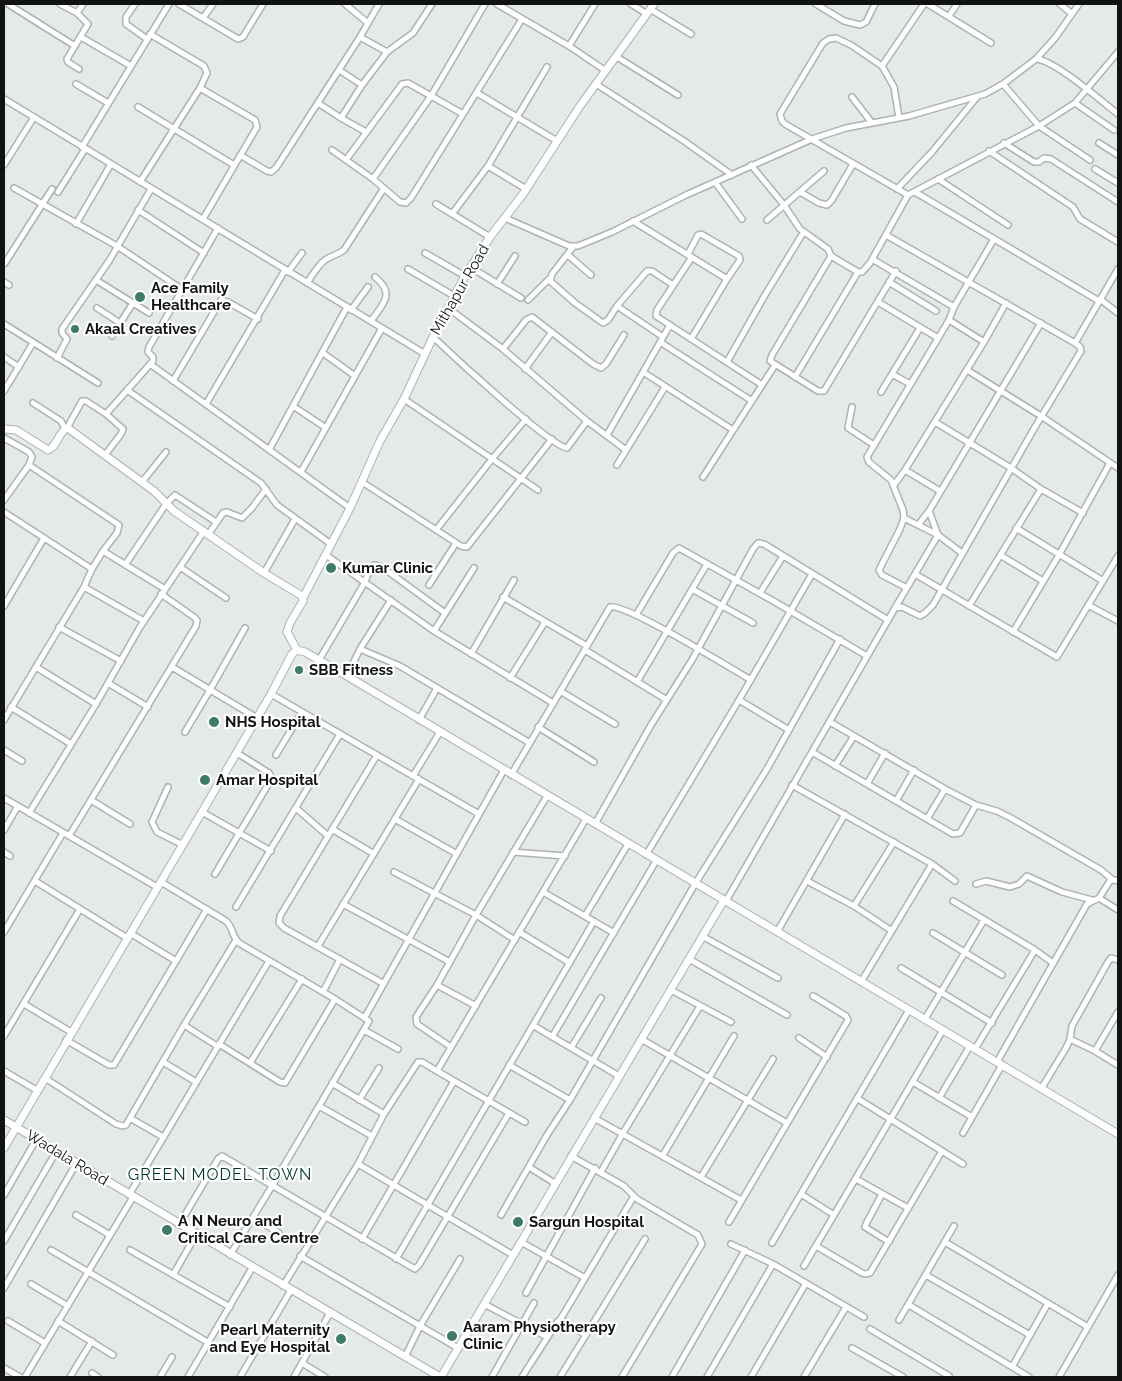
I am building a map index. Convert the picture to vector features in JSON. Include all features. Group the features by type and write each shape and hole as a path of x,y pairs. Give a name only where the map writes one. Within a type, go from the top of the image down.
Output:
{"street":[{"path":"8,4 75,46"},
{"path":"60,4 77,13 88,24 68,59 68,62 79,69"},
{"path":"77,13 83,4"},
{"path":"135,4 126,17 126,24 204,66 207,73 200,88 140,182"},
{"path":"58,192 108,104 169,4"},
{"path":"179,4 235,38 241,38 263,4"},
{"path":"203,18 212,4"},
{"path":"345,4 368,23"},
{"path":"240,155 260,168 274,171 379,4"},
{"path":"341,118 362,85 387,52 413,33 432,4"},
{"path":"373,179 430,96 485,4"},
{"path":"497,4 606,70"},
{"path":"569,46 595,4"},
{"path":"631,4 650,9 691,34"},
{"path":"816,4 844,21 860,25 866,22 875,4"},
{"path":"882,66 924,4"},
{"path":"928,4 991,43"},
{"path":"949,16 957,4"},
{"path":"1060,4 1072,14"},
{"path":"528,300 549,279 573,247 612,232 752,165 812,139 846,128 899,118 992,91 1036,60 1079,4"},
{"name":"Mithapur Road","path":"297,650 287,632 290,623 350,508 380,442 404,399 432,338 464,276 650,9"},
{"path":"332,150 373,179 400,202 406,203 522,19"},
{"path":"81,37 131,66"},
{"path":"360,37 387,52"},
{"path":"899,118 895,91 882,66 836,38 825,40 780,114 782,122 908,195"},
{"path":"752,165 784,205 803,233 828,249 831,256 858,272 864,271 908,195 1039,126 1075,103 1118,52"},
{"path":"617,57 678,95"},
{"path":"1036,60 1053,65 1118,114"},
{"path":"452,214 488,166 547,67"},
{"path":"339,70 362,85"},
{"path":"346,160 402,84 408,83 463,114"},
{"path":"76,84 108,104"},
{"path":"596,84 684,140 732,175"},
{"path":"1003,84 1039,126 1090,160"},
{"path":"200,88 255,120 257,123 257,127 202,219"},
{"path":"477,93 557,141"},
{"path":"897,189 932,152 977,96"},
{"path":"852,97 872,123"},
{"path":"4,99 425,354"},
{"path":"318,103 366,132"},
{"path":"1075,103 1114,130"},
{"path":"138,108 234,165"},
{"path":"4,165 34,117"},
{"path":"1004,143 1034,162 1039,162 1044,158 1051,159 1118,202"},
{"path":"1099,143 1118,155"},
{"path":"989,151 1073,207 1080,219 1118,242"},
{"path":"76,224 111,164"},
{"path":"800,192 819,203 827,204 832,200 853,164"},
{"path":"488,166 526,189"},
{"path":"1095,169 1118,184"},
{"path":"767,220 824,172"},
{"path":"938,178 1008,225"},
{"path":"715,182 742,219"},
{"path":"14,188 117,246 183,290"},
{"path":"307,283 323,262 344,250 384,188"},
{"path":"6,263 52,189"},
{"path":"57,358 68,340 62,333 62,330 96,280 151,189"},
{"path":"915,192 1100,300 1118,313"},
{"path":"436,204 490,237"},
{"path":"138,210 204,253"},
{"path":"505,218 573,247"},
{"path":"633,221 728,279"},
{"path":"106,414 154,359 148,350 218,228"},
{"path":"727,362 803,233"},
{"path":"691,339 740,260 739,256 735,253 701,234 698,236 690,255 656,313 660,319 762,386"},
{"path":"886,234 1075,343 1080,347 1081,352 1041,416 932,605 922,615 915,615 902,607 895,608"},
{"path":"907,588 882,574 879,570 904,518 894,485 888,476 868,460 868,455 949,320 954,307 994,238"},
{"path":"206,404 287,271 302,253"},
{"path":"425,253 464,276"},
{"path":"568,255 591,275"},
{"path":"497,284 515,256"},
{"path":"831,256 770,358 770,361 775,365 818,391 824,391 896,272"},
{"path":"872,259 954,307"},
{"path":"470,267 521,298"},
{"path":"408,269 454,296"},
{"path":"1075,343 1118,269"},
{"path":"549,279 575,303 600,322 608,320 617,306 647,271 652,271 673,285"},
{"path":"795,377 858,272"},
{"path":"371,322 384,302 386,292 385,286 375,277"},
{"path":"96,280 149,313"},
{"path":"889,282 936,311"},
{"path":"269,450 349,309 368,287"},
{"path":"173,381 222,300 258,319"},
{"path":"878,302 938,338"},
{"path":"112,336 133,303"},
{"path":"894,485 968,370 1006,303"},
{"path":"617,306 662,340 752,401"},
{"path":"97,308 120,323"},
{"path":"448,308 503,349 588,421 626,450"},
{"path":"503,349 528,318 536,319 593,364 601,368 606,364 624,335"},
{"path":"949,320 984,342"},
{"path":"918,525 929,510 1041,323"},
{"path":"4,324 98,384"},
{"path":"607,435 670,325"},
{"path":"301,472 382,328"},
{"path":"881,392 920,328"},
{"path":"525,368 552,332"},
{"path":"432,338 559,445 567,448 588,421"},
{"path":"4,391 33,343"},
{"path":"323,353 355,376"},
{"path":"4,357 18,367"},
{"path":"150,364 350,508"},
{"path":"703,477 775,365"},
{"path":"968,370 1118,468"},
{"path":"643,372 733,430"},
{"path":"892,374 910,384"},
{"path":"617,465 665,387"},
{"path":"127,390 261,483 277,505 331,544"},
{"path":"404,399 538,490"},
{"path":"4,429 16,430 48,450 52,448 66,428 82,401 86,401 122,427 123,431 105,455"},
{"path":"33,403 61,421 66,428 154,491 174,511 264,573 299,593 303,598"},
{"path":"293,406 326,428"},
{"path":"852,407 848,428 874,445"},
{"path":"436,530 526,419"},
{"path":"935,422 1011,468 1041,489 1083,513"},
{"path":"4,438 32,455 29,465 4,500"},
{"path":"362,482 464,548 469,545 552,439"},
{"path":"142,482 166,452"},
{"path":"1013,632 1059,555 1110,463"},
{"path":"4,720 84,587 92,569 117,533 119,525 29,465"},
{"path":"905,470 940,491"},
{"path":"4,487 10,491"},
{"path":"29,812 72,744 144,621 180,567 223,513 226,512 238,518 244,516 266,489"},
{"path":"969,606 1041,489"},
{"path":"125,565 173,496 177,495 216,522"},
{"path":"929,510 938,536"},
{"path":"4,512 92,569"},
{"path":"904,518 938,536 962,553"},
{"path":"264,573 295,519"},
{"path":"1016,528 1103,581"},
{"path":"440,1377 702,936 725,901 938,536"},
{"path":"4,606 44,538"},
{"path":"429,585 456,543"},
{"path":"595,824 699,648 758,543 764,544 888,620"},
{"path":"636,615 677,549 681,549 867,656"},
{"path":"103,551 165,589"},
{"path":"326,555 434,631 553,703"},
{"path":"1000,555 1043,581"},
{"path":"760,594 783,556"},
{"path":"915,574 1057,657 1103,581 1116,564 1118,556"},
{"path":"637,682 707,564"},
{"path":"319,660 374,565 382,567 445,613"},
{"path":"180,567 226,598"},
{"path":"434,631 474,568"},
{"path":"646,855 812,574"},
{"path":"471,654 514,580"},
{"path":"84,587 144,621"},
{"path":"692,589 753,623"},
{"path":"69,836 196,626 197,620 162,594"},
{"path":"504,597 667,700"},
{"path":"347,676 360,649 391,600"},
{"path":"1088,605 1118,622"},
{"path":"511,775 610,607 616,607 636,615 699,648 751,680"},
{"path":"510,678 545,622"},
{"path":"60,628 121,660"},
{"path":"185,732 245,628"},
{"path":"501,1215 695,884 767,769 840,639"},
{"path":"360,649 392,662 530,743"},
{"path":"4,1148 237,753 292,654 297,650 305,652 347,676 1118,1134"},
{"path":"36,666 96,704"},
{"path":"172,667 257,718"},
{"path":"108,683 148,707"},
{"path":"419,720 437,688"},
{"path":"560,691 614,724"},
{"path":"271,694 479,814"},
{"path":"739,700 789,730"},
{"path":"11,707 72,744"},
{"path":"276,754 302,712"},
{"path":"830,722 945,789 976,805 997,811 1011,818 1115,880 1099,898 1089,902 1084,908 1052,963 963,1133"},
{"path":"538,727 594,762"},
{"path":"413,776 440,732"},
{"path":"236,907 340,734"},
{"path":"836,766 854,736"},
{"path":"4,750 22,761"},
{"path":"812,752 953,834 958,834 976,805"},
{"path":"215,874 272,778 270,773 237,753"},
{"path":"866,784 885,754"},
{"path":"377,755 279,919 279,923 284,928 384,984"},
{"path":"365,1017 504,770"},
{"path":"896,801 914,770"},
{"path":"318,946 418,779"},
{"path":"792,785 932,864 955,880"},
{"path":"168,787 152,822 157,832 183,845"},
{"path":"927,819 945,789"},
{"path":"452,1047 420,1027 416,1021 547,796"},
{"path":"4,798 63,833 207,909 229,924 236,940 335,998 365,1017 369,1022 230,1255"},
{"path":"92,800 130,824"},
{"path":"4,830 18,806"},
{"path":"296,808 328,836"},
{"path":"202,812 271,851"},
{"path":"777,932 845,814"},
{"path":"395,819 457,854"},
{"path":"437,1071 586,819"},
{"path":"332,829 374,854"},
{"path":"4,932 63,833"},
{"path":"854,906 894,842"},
{"path":"585,916 628,844"},
{"path":"4,852 10,856"},
{"path":"513,852 565,856"},
{"path":"552,1037 656,861"},
{"path":"861,982 932,864"},
{"path":"394,872 476,916 515,940"},
{"path":"976,884 991,881 1010,888 1019,884 1027,876 1062,892 1092,901"},
{"path":"35,881 80,909 176,961"},
{"path":"807,881 854,906 892,931"},
{"path":"543,892 614,933"},
{"path":"1099,898 1118,910"},
{"path":"953,901 1035,950 1052,963"},
{"path":"344,904 450,962"},
{"path":"4,1036 80,909"},
{"path":"66,1040 108,1065 114,1065 207,909"},
{"path":"925,1019 984,920"},
{"path":"396,1260 594,921"},
{"path":"519,932 570,962"},
{"path":"932,933 1002,976"},
{"path":"702,936 778,978"},
{"path":"45,1078 116,1124 123,1126 130,1118 236,940"},
{"path":"939,1098 992,1023 1035,950"},
{"path":"1041,1088 1070,1039 1072,1026 1108,962 1111,958 1118,960"},
{"path":"323,992 340,959"},
{"path":"689,959 787,1014"},
{"path":"25,1377 110,1234 163,1137 269,961"},
{"path":"901,968 992,1023"},
{"path":"250,1063 302,979"},
{"path":"437,985 476,1006"},
{"path":"671,990 731,1022"},
{"path":"729,1222 847,1023 848,1018 813,996"},
{"path":"184,1025 280,1082 285,1083 335,998"},
{"path":"571,1048 601,998"},
{"path":"24,1004 71,1032"},
{"path":"602,1172 623,1133 700,1006"},
{"path":"772,1243 909,1010"},
{"path":"1095,1051 1118,1012"},
{"path":"534,1026 619,1076"},
{"path":"364,1030 398,1049"},
{"path":"804,1266 943,1030"},
{"path":"663,1155 734,1036"},
{"path":"799,1038 827,1057"},
{"path":"641,1039 787,1123"},
{"path":"1070,1039 1118,1065"},
{"path":"700,1177 773,1059"},
{"path":"163,1062 196,1082"},
{"path":"283,1286 358,1164 384,1114 417,1063 422,1062 524,1122"},
{"path":"509,1065 570,1100"},
{"path":"359,1100 379,1068"},
{"path":"4,1071 38,1091"},
{"path":"362,1239 454,1081"},
{"path":"913,1082 972,1117"},
{"path":"332,1083 384,1114"},
{"path":"858,1099 963,1164"},
{"path":"318,1106 372,1136"},
{"path":"179,1224 220,1156 226,1157 396,1260 412,1268 417,1268 509,1113"},
{"path":"130,1118 163,1137"},
{"path":"594,1118 741,1200"},
{"name":"Wadala Road","path":"4,1120 196,1235 440,1377"},
{"path":"4,1195 36,1140"},
{"path":"816,1246 865,1274 870,1273 942,1151"},
{"path":"4,1241 56,1152"},
{"path":"572,1156 602,1172 624,1186 634,1196 698,1235 702,1244 622,1377"},
{"path":"4,1288 6,1280 76,1164"},
{"path":"358,1164 513,1255"},
{"path":"529,1167 556,1184"},
{"path":"526,1293 594,1168"},
{"path":"856,1179 908,1208"},
{"path":"801,1194 834,1215"},
{"path":"882,1194 866,1227 889,1242"},
{"path":"522,1377 556,1323 560,1320 634,1196"},
{"path":"76,1215 110,1234"},
{"path":"253,1217 278,1233"},
{"path":"899,1320 954,1226"},
{"path":"173,1275 196,1235"},
{"path":"560,1377 645,1239"},
{"path":"520,1242 585,1278"},
{"path":"944,1242 1088,1327"},
{"path":"732,1244 773,1264 864,1317"},
{"path":"51,1250 209,1343"},
{"path":"130,1250 230,1307"},
{"path":"672,1377 745,1250"},
{"path":"300,1256 458,1348"},
{"path":"405,1357 420,1326 460,1259"},
{"path":"707,1377 773,1264"},
{"path":"188,1377 252,1268"},
{"path":"926,1275 1030,1335"},
{"path":"1058,1377 1118,1275"},
{"path":"751,1377 806,1283"},
{"path":"31,1284 68,1306"},
{"path":"240,1377 290,1290"},
{"path":"492,1377 534,1303"},
{"path":"484,1304 547,1337"},
{"path":"1012,1367 1047,1304"},
{"path":"909,1305 1029,1377"},
{"path":"804,1377 846,1306"},
{"path":"294,1377 330,1313"},
{"path":"560,1320 586,1335"},
{"path":"58,1321 113,1355"},
{"path":"8,1322 45,1343"},
{"path":"870,1329 950,1377"},
{"path":"70,1377 92,1341"},
{"path":"852,1348 903,1377"},
{"path":"160,1377 172,1357"},
{"path":"302,1363 325,1377"},
{"path":"4,1368 20,1377"},
{"path":"92,1374 98,1377"}],"place":[{"name":"Ace Family Healthcare","path":"140,297"},
{"name":"Akaal Creatives","path":"75,329"},
{"name":"Kumar Clinic","path":"331,568"},
{"name":"SBB Fitness","path":"299,670"},
{"name":"NHS Hospital","path":"214,722"},
{"name":"Amar Hospital","path":"205,780"},
{"name":"Sargun Hospital","path":"518,1222"},
{"name":"A N Neuro and Critical Care Centre","path":"167,1230"},
{"name":"Aaram Physiotherapy Clinic","path":"452,1336"},
{"name":"Pearl Maternity and Eye Hospital","path":"341,1339"}],"district":[{"name":"GREEN MODEL TOWN","path":"220,1175"}]}
